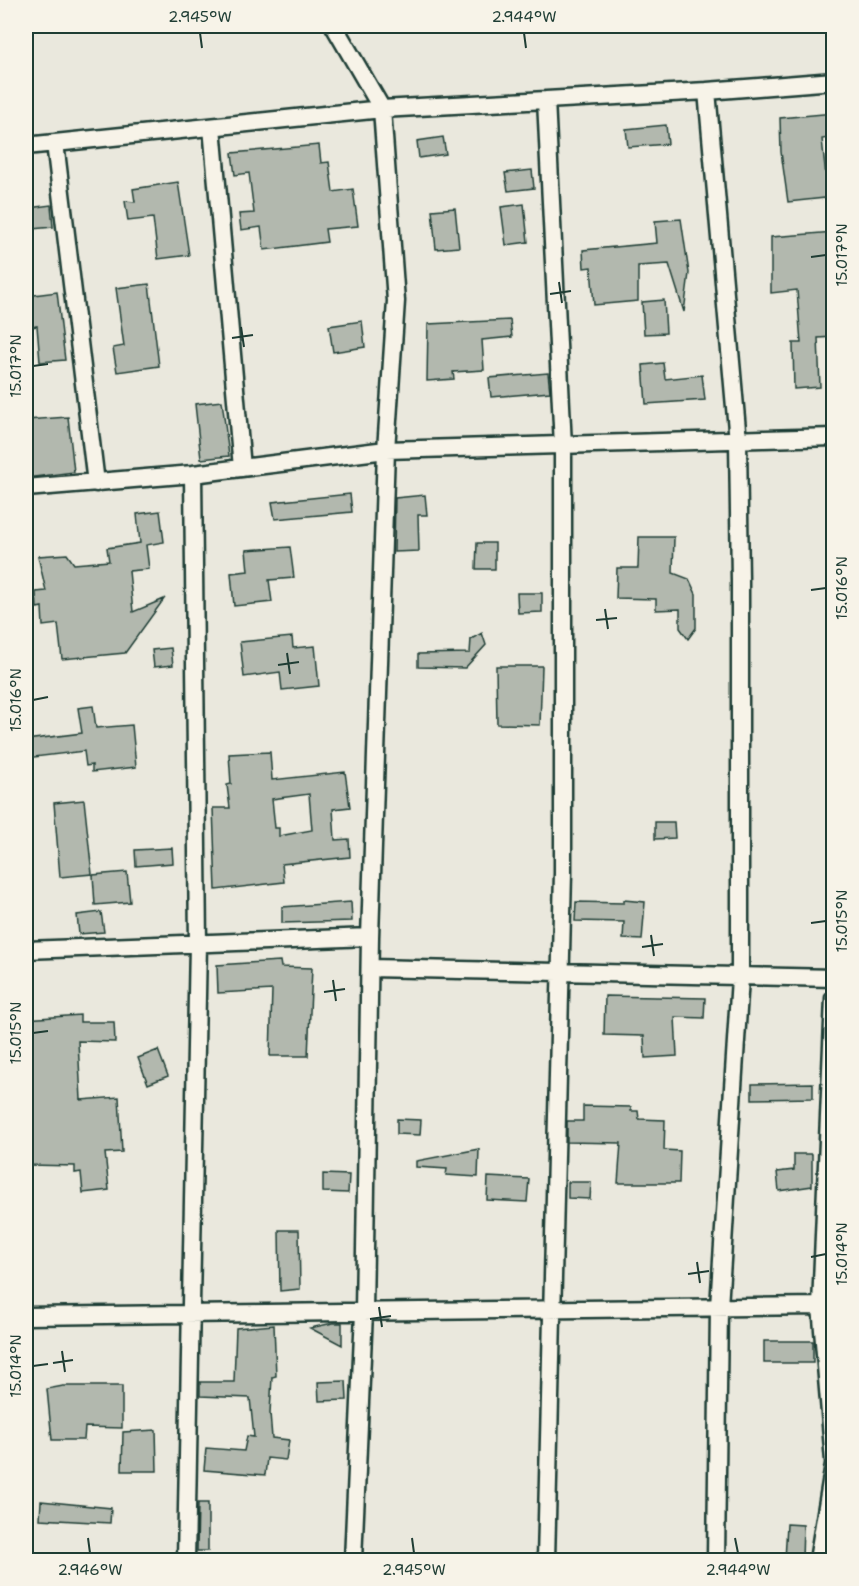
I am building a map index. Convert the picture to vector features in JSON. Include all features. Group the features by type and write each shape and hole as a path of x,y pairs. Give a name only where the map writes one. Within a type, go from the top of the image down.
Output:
{"street":[{"path":"334,26 382,109 396,301 386,450 370,937 364,1312 353,1560"},
{"path":"26,146 382,109 707,91 834,81"},
{"path":"707,91 738,441 740,978 719,1307 716,1560"},
{"path":"546,100 563,447 560,974 546,1560"},
{"path":"212,127 242,468"},
{"path":"55,143 96,483"},
{"path":"26,488 192,474 386,450 563,447 834,437"},
{"path":"186,1560 198,944 192,474"},
{"path":"26,950 370,937"},
{"path":"370,968 740,978 834,978"},
{"path":"818,1560 834,1462 821,1306 834,998"},
{"path":"26,1316 821,1306"}],"building":[{"path":"834,113 834,137 822,139 826,177 834,176 834,197 788,202 781,152 780,118"},
{"path":"666,125 668,144 628,147 626,129"},
{"path":"443,137 446,154 419,158 417,141"},
{"path":"319,145 321,163 329,162 333,192 353,189 358,226 325,229 327,242 264,250 261,227 241,230 239,214 254,213 249,173 235,175 232,153"},
{"path":"532,170 534,188 508,191 505,173"},
{"path":"178,182 189,255 158,259 153,218 128,221 125,201 135,202 133,189"},
{"path":"524,204 528,242 506,245 501,207"},
{"path":"51,205 53,227 32,229 29,208"},
{"path":"455,208 459,247 436,249 432,210"},
{"path":"681,219 689,273 684,312 669,264 638,266 638,301 594,305 591,267 584,268 583,250 657,243 655,221"},
{"path":"834,232 834,337 818,338 820,387 794,389 793,343 801,343 797,290 771,293 771,237"},
{"path":"149,284 159,366 117,372 113,348 124,346 116,288"},
{"path":"57,292 65,360 40,362 37,326 26,328 26,296"},
{"path":"664,300 666,333 644,334 642,302"},
{"path":"510,320 512,337 482,340 484,370 453,372 454,379 427,381 428,324"},
{"path":"362,321 365,347 333,352 329,326"},
{"path":"663,363 665,379 702,375 705,400 646,404 643,365"},
{"path":"548,373 550,392 491,397 489,378"},
{"path":"222,401 229,456 201,459 195,404"},
{"path":"68,417 74,472 26,478 26,420"},
{"path":"350,494 352,512 275,519 272,502"},
{"path":"425,495 427,515 418,515 419,551 394,552 395,498"},
{"path":"160,511 164,542 146,545 149,569 129,571 133,612 164,599 125,653 62,659 58,624 43,626 42,607 37,608 36,592 46,591 38,556 67,554 74,564 109,561 107,548 140,543 137,514"},
{"path":"639,537 674,537 673,573 689,579 696,594 696,628 688,639 680,628 680,609 656,610 656,599 616,598 617,568 638,568"},
{"path":"477,543 495,543 495,569 476,569"},
{"path":"290,547 294,578 269,580 272,602 234,606 231,573 248,571 246,550"},
{"path":"517,593 542,593 542,612 518,613"},
{"path":"482,633 486,645 465,668 418,667 418,654 470,653 471,639"},
{"path":"292,637 293,648 315,646 319,686 282,690 280,672 244,677 240,642"},
{"path":"171,648 173,665 154,667 152,650"},
{"path":"496,666 542,666 540,725 497,724"},
{"path":"93,706 96,728 132,725 136,767 92,772 92,765 86,766 84,751 26,758 26,740 82,733 78,708"},
{"path":"270,752 272,780 345,772 350,807 333,809 335,840 349,839 350,857 282,864 284,882 216,890 213,808 230,808 227,785 231,784 229,754","holes":["309,794 312,830 279,836 279,828 275,828 272,799"]},
{"path":"84,800 92,874 60,877 54,803"},
{"path":"655,822 674,822 675,838 655,839"},
{"path":"172,848 173,863 136,866 135,850"},
{"path":"127,872 130,902 95,905 93,875"},
{"path":"624,900 645,902 642,940 623,939 624,922 575,921 576,902 624,903"},
{"path":"351,902 352,921 282,923 282,907"},
{"path":"101,912 104,932 79,934 77,915"},
{"path":"280,961 281,967 312,968 308,1056 270,1056 272,990 218,993 217,965"},
{"path":"605,996 705,998 704,1018 675,1017 677,1056 645,1058 644,1036 604,1035"},
{"path":"80,1015 80,1022 114,1022 115,1042 78,1041 81,1100 119,1097 122,1152 105,1153 109,1190 83,1193 81,1172 75,1173 75,1166 30,1165 30,1110 26,1083 26,1019"},
{"path":"158,1050 168,1076 148,1084 138,1058"},
{"path":"813,1083 813,1098 752,1099 752,1084"},
{"path":"583,1106 631,1107 631,1111 638,1111 639,1119 665,1120 664,1150 680,1151 679,1183 618,1183 621,1143 567,1142 567,1121 583,1121"},
{"path":"397,1119 421,1120 420,1135 397,1134"},
{"path":"479,1149 478,1177 446,1175 447,1169 416,1167 416,1161"},
{"path":"794,1154 812,1154 812,1186 779,1191 777,1172 794,1170"},
{"path":"323,1174 349,1175 348,1193 323,1192"},
{"path":"488,1177 529,1179 527,1202 487,1200"},
{"path":"568,1182 591,1182 590,1199 568,1198"},
{"path":"279,1230 299,1230 300,1289 280,1291"},
{"path":"342,1323 342,1345 310,1328"},
{"path":"274,1325 276,1376 272,1377 270,1413 272,1438 289,1440 286,1460 267,1458 265,1475 204,1470 206,1448 244,1451 247,1436 254,1437 250,1398 200,1396 200,1382 234,1382 236,1328"},
{"path":"764,1341 813,1341 813,1363 764,1363"},
{"path":"346,1381 347,1400 319,1401 318,1382"},
{"path":"63,1386 122,1386 122,1428 85,1427 84,1440 52,1440 47,1389"},
{"path":"156,1430 157,1471 122,1471 123,1432"},
{"path":"41,1501 111,1508 110,1523 40,1519"},
{"path":"198,1503 208,1503 208,1551 197,1551"},
{"path":"787,1524 803,1525 802,1560 785,1560"}]}
